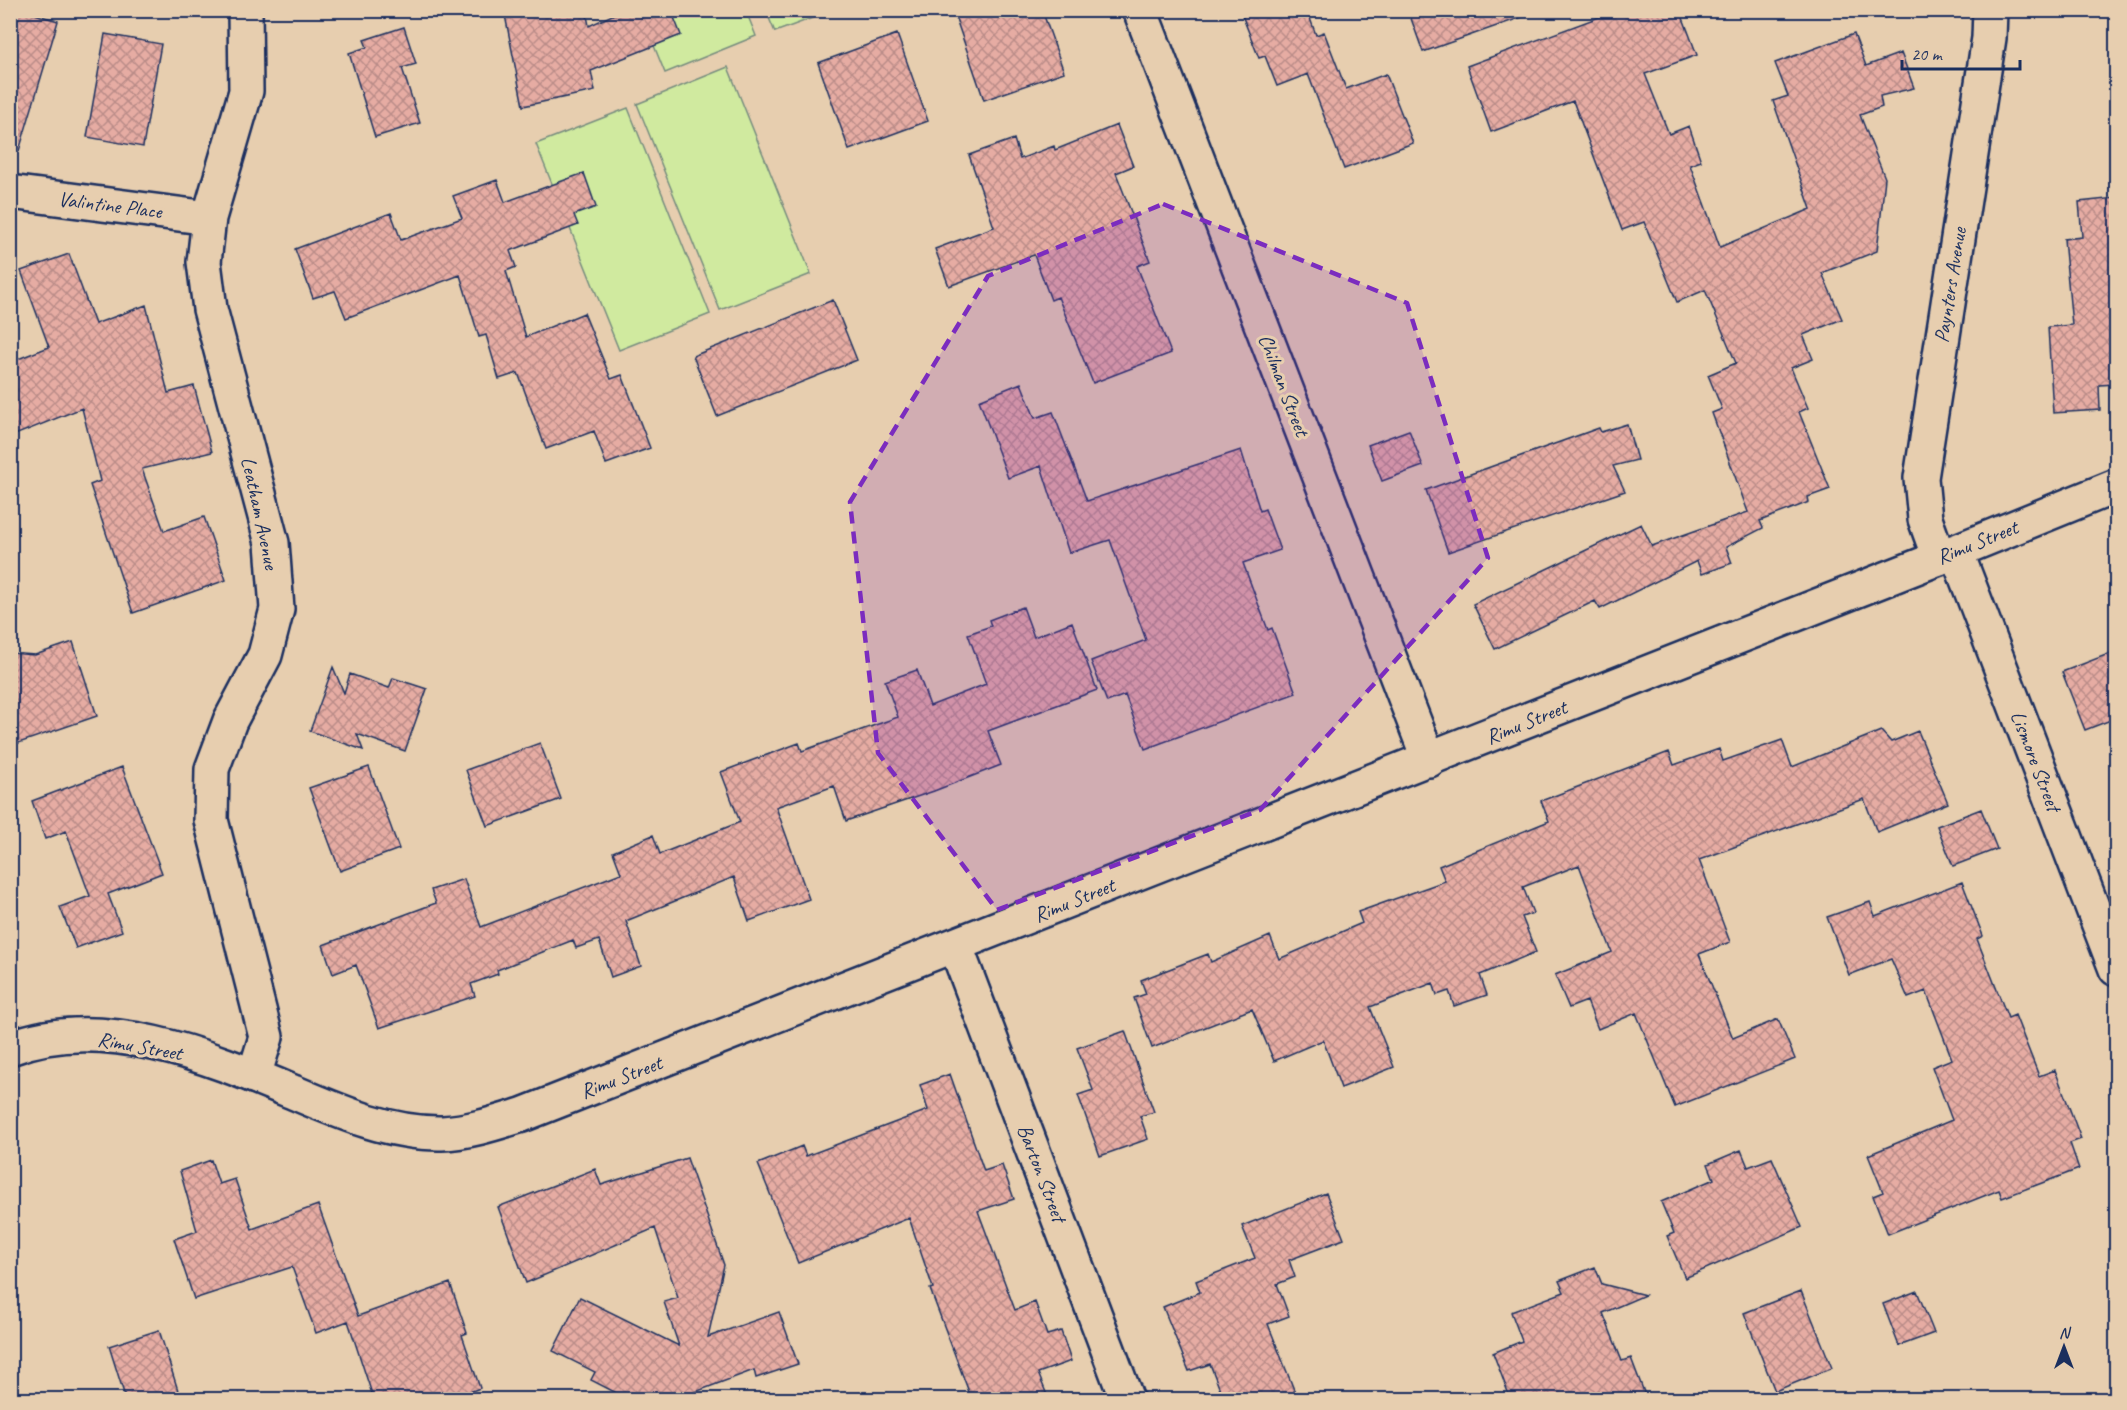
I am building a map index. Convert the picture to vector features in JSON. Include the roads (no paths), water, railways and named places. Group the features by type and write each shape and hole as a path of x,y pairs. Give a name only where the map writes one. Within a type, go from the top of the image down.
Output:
{"street":[{"name":"Leatham Avenue","path":"245,10 246,91 209,218 204,262 210,309 272,543 277,609 265,655 230,721 212,769 211,820 267,1037 254,1076"},
{"name":"Chilman Street","path":"1140,10 1429,760"},
{"name":"Paynters Avenue","path":"1948,554 1925,519 1920,478 1989,38 1990,10"},
{"name":"Valintine Place","path":"10,192 209,218"},
{"name":"Rimu Street","path":"10,1048 66,1036 114,1036 173,1049 254,1076 353,1117 399,1128 442,1133 482,1127 522,1115 956,947 2116,486"},
{"name":"Lismore Street","path":"1948,554 2116,969"},
{"name":"Barton Street","path":"956,947 1127,1400"}]}
